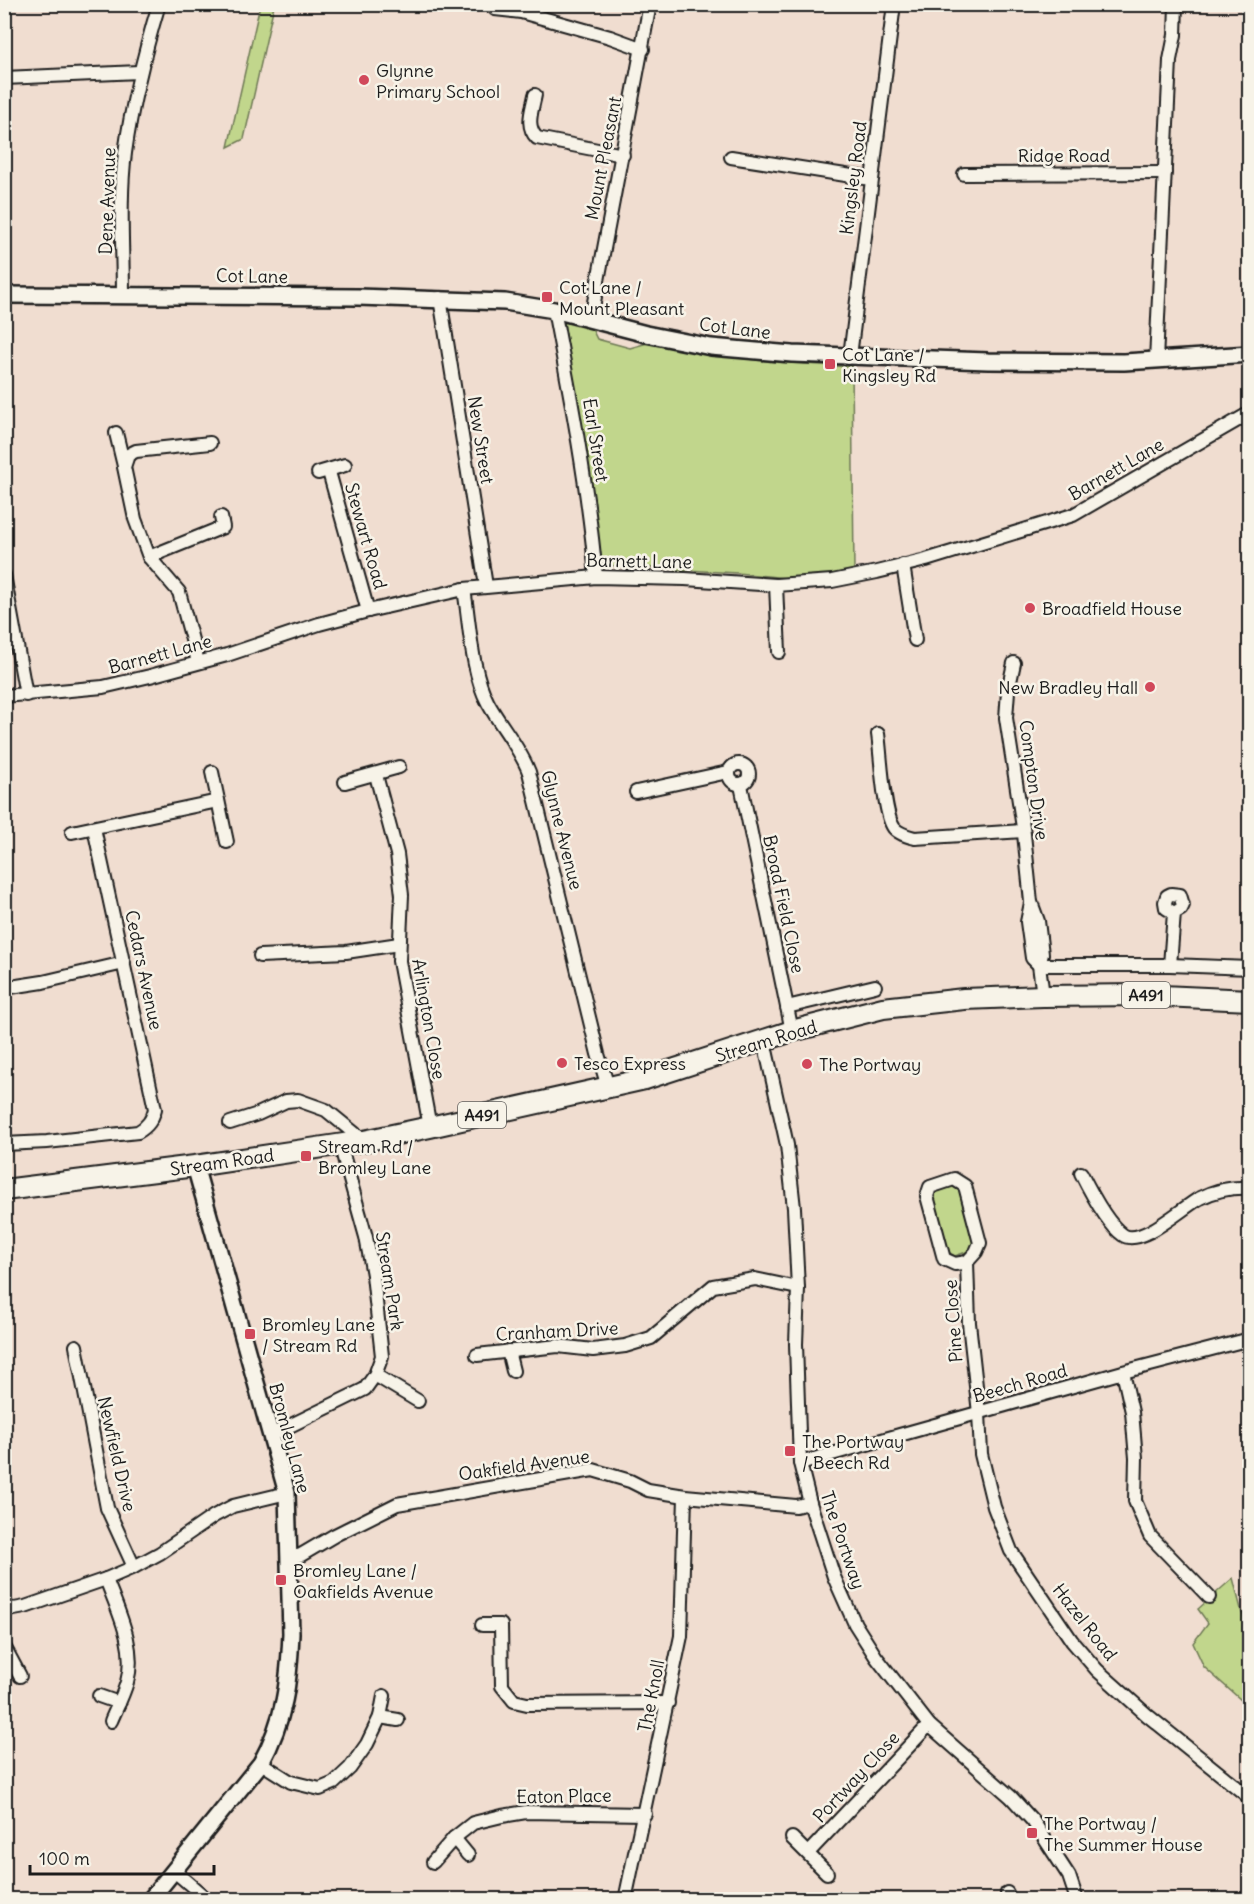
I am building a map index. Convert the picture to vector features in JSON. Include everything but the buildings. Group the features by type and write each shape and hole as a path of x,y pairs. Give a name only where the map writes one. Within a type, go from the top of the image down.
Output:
{"highway":[{"name":"Stream Road","path":"4,1190 195,1166 364,1141 645,1079 792,1031 884,1008 964,999 1043,996 1140,995 1250,999"}],"street":[{"name":"Dene Avenue","path":"123,296 125,154 139,72 159,4"},
{"name":"Mount Pleasant","path":"591,318 650,4"},
{"name":"Kingsley Road","path":"850,356 894,4"},
{"path":"1156,360 1170,60 1176,4"},
{"path":"495,9 521,12 643,49"},
{"path":"4,78 139,72"},
{"path":"535,95 529,126 537,138 623,155"},
{"path":"731,157 871,179"},
{"name":"Ridge Road","path":"964,174 1165,173"},
{"name":"Cot Lane","path":"4,295 440,298 504,302 554,309 646,334 711,347 850,356 988,361 1156,360 1250,354"},
{"name":"New Street","path":"440,298 486,586"},
{"name":"Earl Street","path":"554,309 576,422 596,577"},
{"name":"Barnett Lane","path":"4,696 103,687 198,662 368,611 465,589 596,577 686,579 776,585 832,581 903,566 1073,515 1250,413"},
{"path":"116,433 135,519 149,557 179,592 198,662"},
{"path":"124,467 128,455 136,451 210,444"},
{"name":"Stewart Road","path":"345,465 324,472 368,611"},
{"path":"149,557 223,526 221,517"},
{"path":"903,566 915,640"},
{"path":"4,575 26,695"},
{"path":"776,585 779,652"},
{"name":"Glynne Avenue","path":"465,589 478,678 488,703 524,757 529,772 608,1087"},
{"name":"Compton Drive","path":"1014,663 1008,691 1006,718 1031,902 1038,921 1042,954 1039,965 1043,996"},
{"path":"878,734 888,816 895,829 915,838 1023,831"},
{"path":"880,753 894,751"},
{"name":"Broad Field Close","path":"636,792 728,772 735,764 746,766 749,777 741,785 792,1031"},
{"path":"345,782 399,767"},
{"path":"212,772 227,842"},
{"path":"728,772 731,782 741,785"},
{"name":"Arlington Close","path":"376,775 398,854 402,895 399,961 430,1127"},
{"path":"72,832 218,801"},
{"name":"Cedars Avenue","path":"4,1144 47,1142 138,1132 152,1119 155,1109 94,828"},
{"path":"1170,965 1174,913"},
{"path":"260,956 346,952 399,944"},
{"path":"4,988 42,982 124,963"},
{"path":"1039,965 1170,965 1250,968"},
{"path":"786,1007 875,986"},
{"name":"The Portway","path":"764,1041 787,1145 794,1208 798,1288 796,1344 800,1463 810,1503 834,1577 855,1624 876,1657 929,1725 1011,1797 1033,1821 1069,1876 1077,1899"},
{"path":"230,1123 258,1114 286,1101 298,1100 326,1110 364,1141"},
{"name":"Stream Park","path":"340,1144 366,1237 374,1275 382,1356 375,1375"},
{"name":"Bromley Lane","path":"150,1899 261,1763 279,1724 288,1682 291,1634 287,1493 195,1166"},
{"path":"1081,1173 1096,1200 1117,1229 1125,1236 1132,1238 1144,1235 1200,1198 1230,1187 1250,1188"},
{"name":"Pine Close","path":"967,1263 955,1264 944,1259 927,1196 930,1187 954,1179 965,1186 980,1243 967,1263 969,1323 979,1413"},
{"name":"Cranham Drive","path":"477,1355 558,1346 593,1350 625,1346 651,1338 713,1286 755,1279 798,1288"},
{"name":"Beech Road","path":"800,1463 1123,1372 1250,1339"},
{"name":"Newfield Drive","path":"76,1346 107,1508 134,1567"},
{"path":"508,1351 513,1371"},
{"path":"1123,1372 1132,1412 1136,1458 1135,1502 1150,1536 1201,1595"},
{"path":"271,1436 365,1389 375,1375 418,1401"},
{"name":"Hazel Road","path":"979,1413 981,1454 994,1507 1011,1551 1045,1603 1072,1641 1097,1670 1146,1715 1250,1798"},
{"name":"Oakfield Avenue","path":"289,1558 301,1555 397,1504 593,1470 630,1481 648,1490 685,1496 796,1506 810,1503"},
{"path":"4,1607 14,1609 25,1607 106,1579 160,1553 233,1506 287,1493"},
{"name":"The Knoll","path":"625,1899 645,1814 681,1636 685,1496"},
{"path":"106,1579 122,1620 128,1646 129,1664 127,1682 111,1721"},
{"path":"482,1625 501,1624 502,1686 514,1701 527,1704 668,1703"},
{"path":"4,1646 13,1673"},
{"path":"99,1696 119,1703"},
{"path":"261,1763 291,1782 320,1789 334,1783 350,1768 367,1744 380,1717 384,1696"},
{"path":"380,1717 398,1720"},
{"name":"Portway Close","path":"808,1854 929,1725"},
{"name":"Eaton Place","path":"433,1862 454,1838 473,1823 526,1812 645,1814"},
{"path":"454,1838 468,1855"},
{"path":"792,1838 827,1873"},
{"path":"173,1870 208,1899"}],"green space":[{"path":"260,5 274,5 244,139 228,147"},
{"path":"564,321 591,327 597,339 630,348 651,342 712,355 852,367 854,572 796,579 602,565"},
{"path":"955,1185 960,1189 976,1245 972,1250 955,1256 948,1252 932,1195 934,1192"},
{"path":"1233,1578 1242,1613 1249,1628 1249,1707 1204,1667 1193,1643 1208,1623 1198,1609"}],"place":[{"name":"Glynne Primary School","path":"364,80"},
{"name":"Cot Lane / Mount Pleasant","path":"547,297"},
{"name":"Cot Lane / Kingsley Rd","path":"830,364"},
{"name":"Broadfield House","path":"1030,608"},
{"name":"New Bradley Hall","path":"1150,687"},
{"name":"Tesco Express","path":"562,1063"},
{"name":"The Portway","path":"807,1064"},
{"name":"Stream Rd / Bromley Lane","path":"306,1156"},
{"name":"Bromley Lane / Stream Rd","path":"250,1334"},
{"name":"The Portway / Beech Rd","path":"790,1451"},
{"name":"Bromley Lane / Oakfields Avenue","path":"281,1580"},
{"name":"The Portway / The Summer House","path":"1032,1833"}]}
